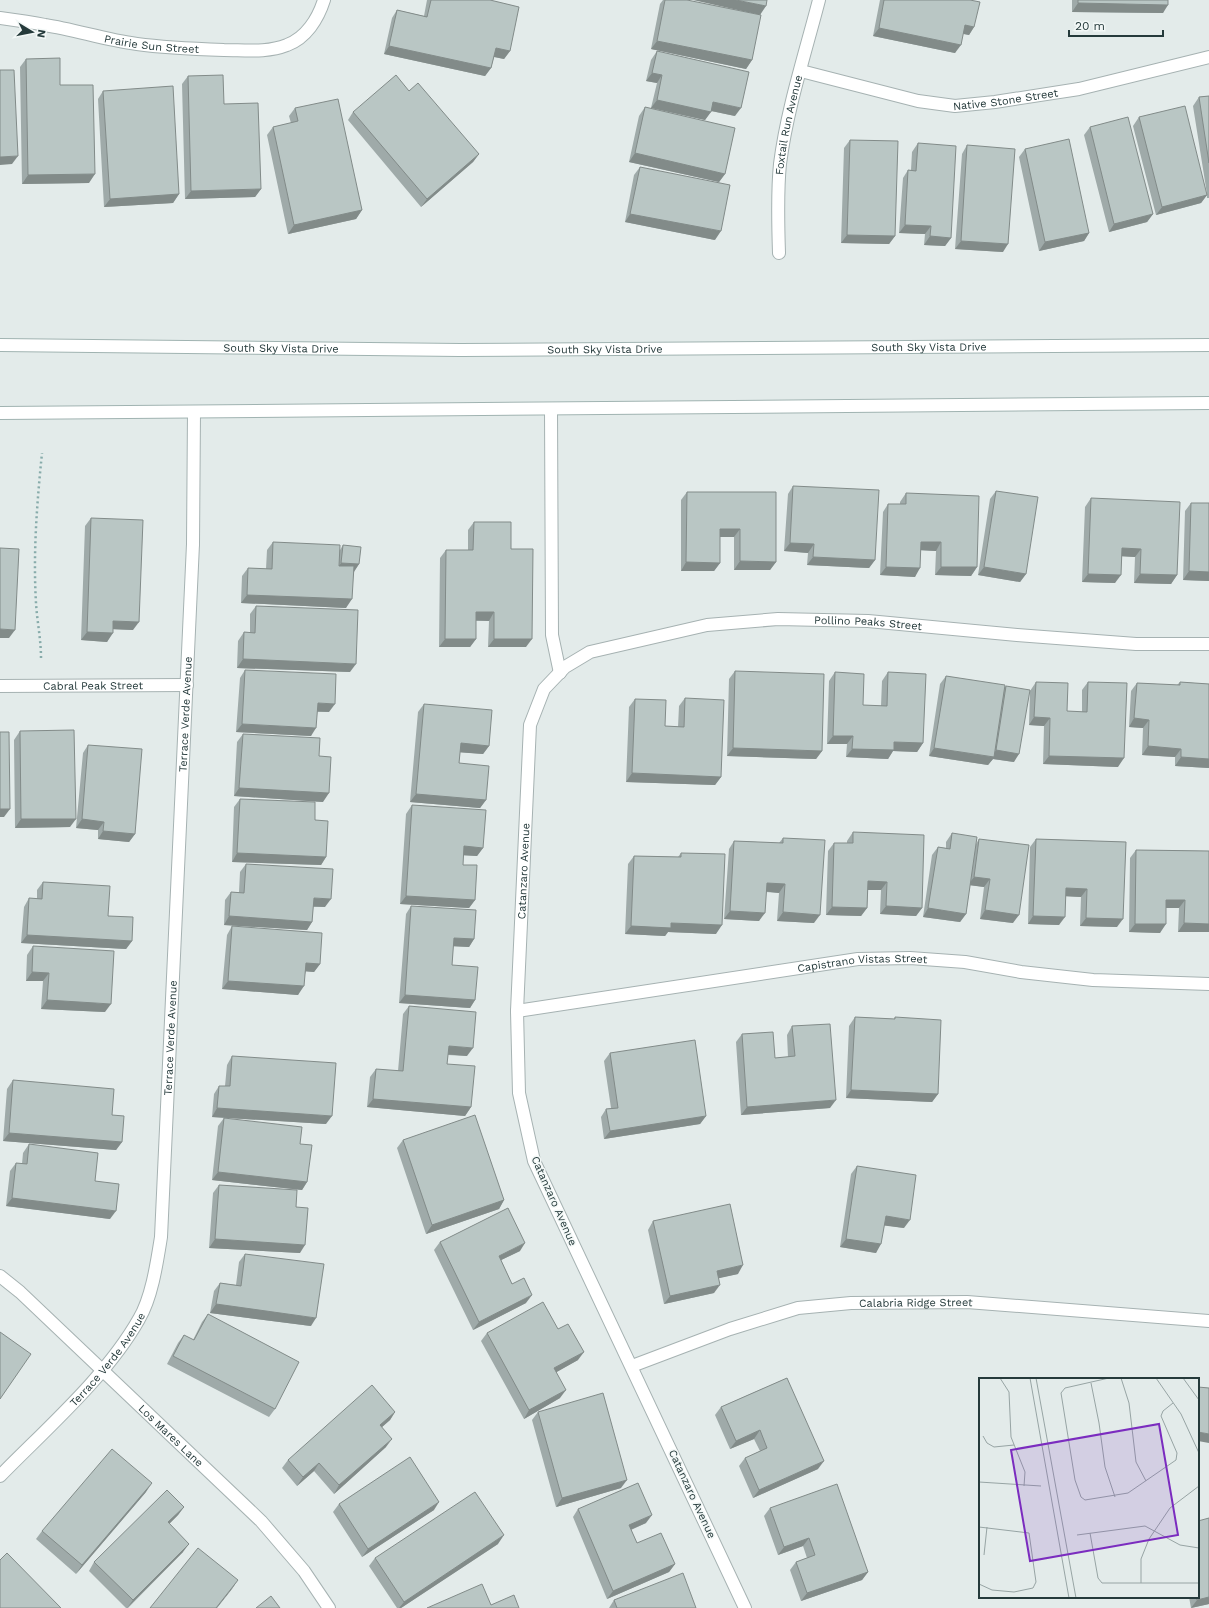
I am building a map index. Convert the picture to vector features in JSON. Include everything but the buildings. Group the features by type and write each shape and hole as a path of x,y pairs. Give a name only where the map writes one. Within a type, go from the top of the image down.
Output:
{"street":[{"name":"Prairie Sun Street","path":"0,18 45,25 129,43 182,49 274,50 289,45 302,36 312,25 320,12 324,0"},
{"name":"Foxtail Run Avenue","path":"779,253 778,191 781,162 801,71 819,0"},
{"name":"Native Stone Street","path":"801,71 918,101 955,106 995,102 1079,89 1209,57"},
{"name":"South Sky Vista Drive","path":"0,345 460,350 1209,345"},
{"path":"0,413 1209,403"},
{"path":"551,409 552,635 560,673"},
{"name":"Terrace Verde Avenue","path":"0,1476 102,1372 140,1319 154,1276 161,1237 187,685 193,544 194,412"},
{"name":"Pollino Peaks Street","path":"544,689 565,667 590,652 640,639 707,625 778,619 868,621 1017,635 1136,644 1209,644"},
{"name":"Cabral Peak Street","path":"0,686 187,685"},
{"name":"Catanzaro Avenue","path":"544,689 530,725 517,1011 519,1093 534,1160 745,1608"},
{"name":"Capistrano Vistas Street","path":"517,1011 858,959 910,958 965,962 1021,972 1092,980 1209,984"},
{"name":"Los Mares Lane","path":"0,1276 20,1292 102,1372 261,1521 304,1571 328,1608"},
{"name":"Calabria Ridge Street","path":"632,1366 730,1329 798,1308 851,1302 967,1302 1209,1321"}],"path":[{"path":"42,453 35,519 36,604 42,658"}]}
